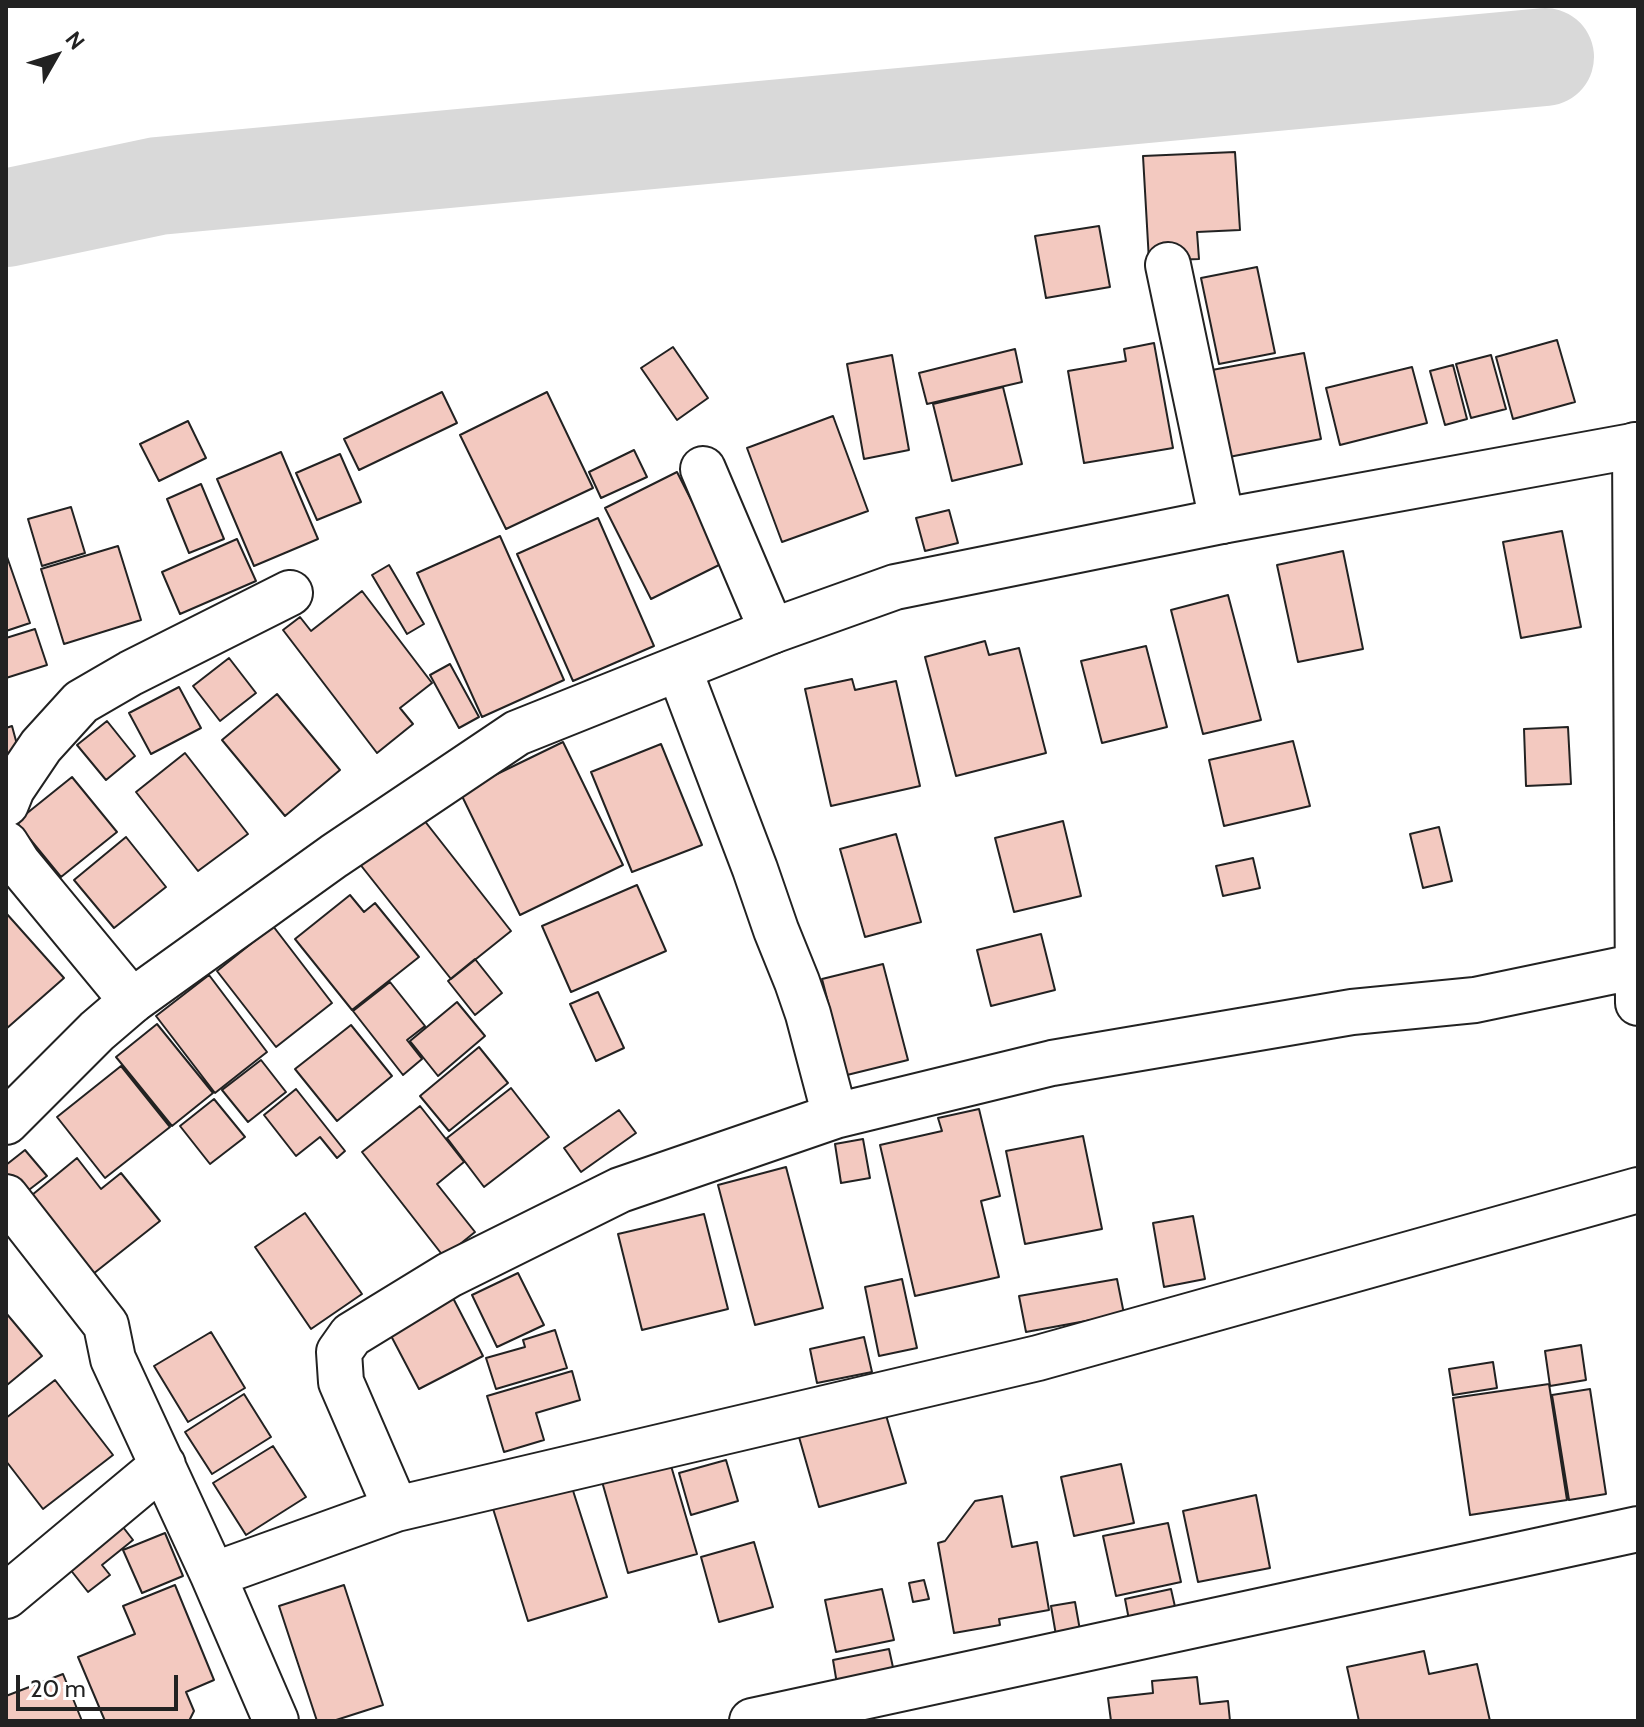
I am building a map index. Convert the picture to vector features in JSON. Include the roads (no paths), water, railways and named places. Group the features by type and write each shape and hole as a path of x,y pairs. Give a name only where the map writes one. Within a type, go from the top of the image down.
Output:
{"street":[{"path":"1168,265 1222,521"},
{"path":"6,1122 97,1031 132,1001 334,856 517,733 772,631 895,587 1222,521 1636,445 1638,1003"},
{"path":"703,469 772,631"},
{"path":"6,804 12,789 41,746 81,702 131,673 290,593"},
{"path":"679,669 797,982 835,1116"},
{"path":"6,844 18,863 132,1001"},
{"path":"396,1509 341,1382 339,1352 351,1335 449,1275 620,1190 835,1116 1052,1063 1352,1012 1475,1000 1638,966"},
{"path":"213,1575 396,1509 1038,1358 1638,1190"},
{"path":"6,1197 106,1325 113,1359 213,1575 276,1721"},
{"path":"6,1596 163,1465"},
{"path":"752,1721 1638,1529"}],"waterway":[{"path":"6,218 158,186 1545,57"}]}
